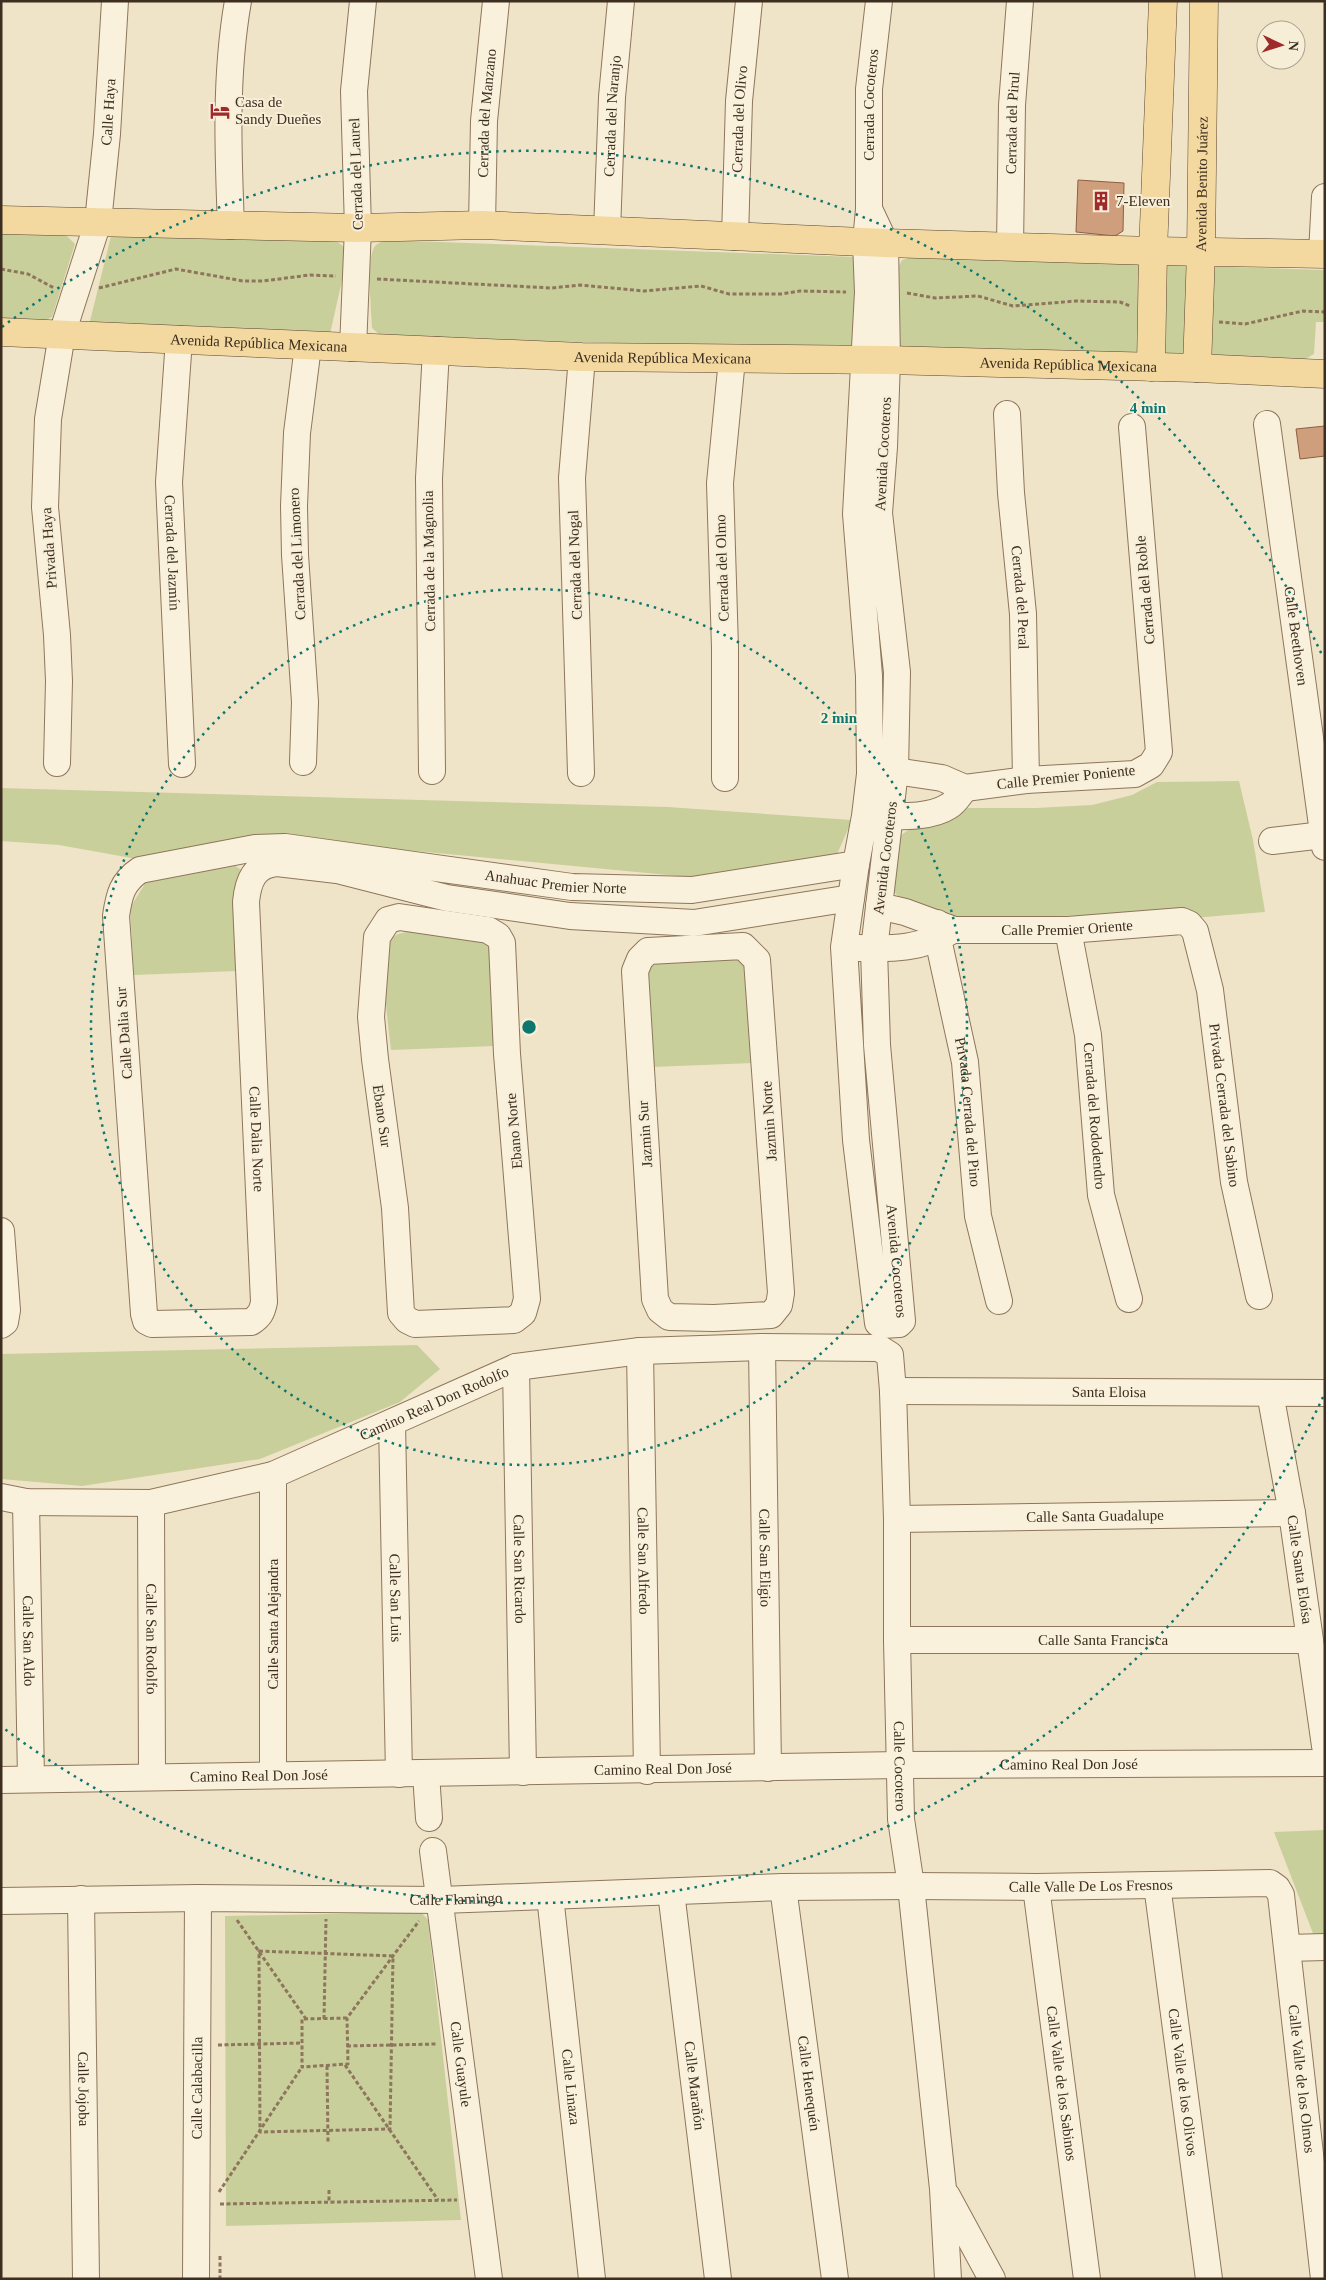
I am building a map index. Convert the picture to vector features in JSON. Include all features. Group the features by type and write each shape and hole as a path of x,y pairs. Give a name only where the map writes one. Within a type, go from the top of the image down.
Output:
{"main road":[{"path":"1151,368 1153,251 1163,1"},
{"name":"Avenida Benito Juárez","path":"1196,368 1201,252 1204,1"},
{"path":"1,220 358,228 482,225 1010,247 1324,254"},
{"name":"Avenida República Mexicana","path":"1,332 582,357 876,359 1151,368 1319,370"}],"street":[{"name":"Calle Haya","path":"76,293 98,222 107,134 115,1"},
{"path":"231,226 228,139 233,29 238,1"},
{"name":"Cerrada del Laurel","path":"353,348 358,228 354,91 363,1"},
{"name":"Cerrada del Manzano","path":"482,225 484,121 496,1"},
{"name":"Cerrada del Naranjo","path":"607,231 612,97 621,1"},
{"name":"Cerrada del Olivo","path":"735,237 739,101 749,1"},
{"name":"Cerrada Cocoteros","path":"876,242 869,209 870,89 879,1"},
{"name":"Cerrada del Pirul","path":"1010,247 1012,105 1020,1"},
{"path":"1324,254 1325,197"},
{"path":"876,242 878,292 876,359"},
{"name":"Privada Haya","path":"57,763 59,681 45,507 45,460 48,419 62,334 76,293"},
{"name":"Cerrada del Jazmín","path":"179,340 170,482 182,764"},
{"name":"Cerrada del Limonero","path":"304,762 304,684 295,555 294,506 296,441 308,346"},
{"name":"Cerrada de la Magnolia","path":"432,771 428,478 436,350"},
{"name":"Cerrada del Nogal","path":"581,773 572,478 582,357"},
{"name":"Cerrada del Olmo","path":"725,778 725,648 720,483 732,359"},
{"name":"Avenida Cocoteros","path":"876,359 884,447 879,513 896,672 895,771 874,948 877,1045 902,1321 899,1324 882,1325 878,1322 856,1140 844,947 856,864 866,816 870,774 869,676 856,514 861,404 876,359"},
{"name":"Cerrada del Peral","path":"1007,414 1010,493 1023,614 1026,780"},
{"name":"Calle Beethoven","path":"1266,424 1324,841"},
{"name":"Cerrada del Roble","path":"1132,427 1159,752"},
{"name":"Calle Premier Poniente","path":"965,788 1026,780 1135,774 1152,765 1159,752"},
{"path":"866,816 891,816 939,811 951,805 965,788 942,778 895,771"},
{"path":"1272,841 1324,841"},
{"name":"Anahuac Premier Norte","path":"257,859 270,864 338,862 449,870 572,888 692,890 856,864"},
{"name":"Calle Dalia Norte","path":"146,1321 152,1324 251,1322 261,1315 263,1309 264,1293 246,902 257,859"},
{"name":"Calle Dalia Sur","path":"146,1321 116,916 118,899 129,877 140,870 257,859"},
{"name":"Anahuac Premier Norte","path":"338,862 447,910 570,916 694,935 851,898"},
{"path":"447,910 449,870"},
{"path":"692,890 694,935"},
{"name":"Calle Premier Oriente","path":"879,906 943,931 1068,930 1182,921"},
{"name":"Ebano Norte","path":"447,910 498,936 502,943 507,1054 527,1299 523,1313 514,1320 459,1324"},
{"name":"Ebano Sur","path":"447,910 388,920 377,937 371,1016 374,1059 395,1208 400,1313 407,1320 415,1324 459,1324"},
{"name":"Privada Cerrada del Sabino","path":"1182,921 1189,924 1195,931 1210,990 1234,1182 1259,1296"},
{"name":"Cerrada del Rododendro","path":"1068,930 1088,1035 1101,1195 1129,1299"},
{"name":"Calle Premier Oriente","path":"844,947 902,948 924,945 943,931"},
{"name":"Privada Cerrada del Pino","path":"943,931 965,1062 978,1216 999,1301"},
{"name":"Jazmin Norte","path":"694,935 743,946 757,960 781,1293 779,1305 771,1315 714,1318"},
{"name":"Jazmin Sur","path":"694,935 648,951 640,959 635,971 655,1299 660,1310 669,1317 714,1318"},
{"path":"1,1231 7,1310 5,1322 1,1325"},
{"name":"Calle San Eligio","path":"762,1348 768,1768"},
{"name":"Camino Real Don Rodolfo","path":"14,1500 151,1503 273,1475 516,1368 640,1351 879,1348"},
{"name":"Calle Cocotero","path":"879,1348 890,1355 893,1391 897,1519 897,1640 901,1819 911,1886 943,2189 948,2279"},
{"name":"Calle San Alfredo","path":"640,1351 647,1770"},
{"name":"Calle San Ricardo","path":"516,1368 523,1772"},
{"name":"Santa Eloisa","path":"893,1391 1325,1393"},
{"name":"Calle Santa Eloísa","path":"1270,1393 1292,1513 1325,1746"},
{"name":"Calle San Luis","path":"392,1424 399,1774"},
{"name":"Calle Santa Alejandra","path":"273,1475 273,1774"},
{"name":"Calle San Aldo","path":"14,1500 31,1779"},
{"name":"Calle San Rodolfo","path":"151,1503 152,1776"},
{"name":"Calle Santa Guadalupe","path":"897,1519 1292,1513"},
{"name":"Calle Santa Francisca","path":"897,1640 1309,1640"},
{"name":"Camino Real Don José","path":"1,1780 900,1765 1325,1763"},
{"path":"426,1774 429,1818"},
{"name":"Calle Guayule","path":"433,1850 432,1907 489,2279"},
{"name":"Calle Valle De Los Fresnos","path":"911,1886 1036,1887 1270,1883"},
{"name":"Calle Valle de los Olmos","path":"1270,1883 1277,1888 1281,1895 1324,2279"},
{"name":"Calle Valle de los Olivos","path":"1157,1885 1209,2279"},
{"name":"Calle Flamingo","path":"1,1901 198,1898 432,1907 550,1896 783,1887 911,1886"},
{"name":"Calle Henequén","path":"783,1887 835,2279"},
{"name":"Calle Valle de los Sabinos","path":"1036,1887 1087,2279"},
{"name":"Calle Marañón","path":"671,1892 718,2279"},
{"name":"Calle Linaza","path":"550,1896 592,2279"},
{"name":"Calle Calabacilla","path":"196,2279 198,1898"},
{"name":"Calle Jojoba","path":"81,1899 86,2279"},
{"path":"1288,1948 1325,1947"},
{"name":"Calle Cocotero","path":"943,2189 992,2279"}],"path":[{"path":"1,269 28,274 61,291 76,293 176,269 243,281 263,282 310,275 552,288 580,285 644,291 701,286 729,294 781,294 800,291 878,292 896,290 935,298 978,296 1013,306 1076,301 1120,302 1152,314"},
{"path":"1198,321 1245,324 1303,311 1325,312"},
{"path":"302,2067 348,2064 347,2018 432,1907"},
{"path":"324,2018 326,1918"},
{"path":"236,1919 306,2019"},
{"path":"259,1952 393,1956"},
{"path":"259,1952 260,2130"},
{"path":"390,2129 393,1956"},
{"path":"219,2192 302,2067 302,2019 347,2018"},
{"path":"218,2036 218,2055"},
{"path":"218,2045 302,2043"},
{"path":"348,2046 438,2044"},
{"path":"345,2064 439,2200"},
{"path":"327,2066 328,2142"},
{"path":"260,2130 260,2132 390,2129"},
{"path":"219,2182 220,2214"},
{"path":"329,2190 329,2202"},
{"path":"220,2204 458,2200"},
{"path":"220,2251 220,2279"}],"green space":[{"path":"1,228 62,231 75,244 52,317 36,325 1,324"},
{"path":"111,236 335,240 344,247 345,260 330,334 89,325"},
{"path":"384,240 856,257 855,349 382,337 372,328 370,276 373,250 376,245"},
{"path":"911,257 1325,270 1325,322 1316,322 1314,354 1295,365 902,349 896,339 897,270 902,260"},
{"path":"1239,781 1253,840 1265,912 1193,918 1110,915 951,918 909,907 893,891 897,838 924,819 968,808 1036,808 1092,805 1132,795 1157,782"},
{"path":"1,788 668,807 852,820 835,859 720,880 384,848 137,859 59,845 1,841"},
{"path":"234,865 243,871 238,971 134,975 130,908 146,882 189,869"},
{"path":"410,931 483,941 492,948 495,1046 391,1050 385,981 388,940 398,934"},
{"path":"733,955 746,962 753,1063 653,1067 645,982 651,967 663,960"},
{"path":"417,1345 440,1369 400,1402 260,1459 82,1486 1,1479 1,1354"},
{"path":"1325,1830 1325,1935 1314,1936 1274,1832"},
{"path":"421,1912 428,1920 461,2220 226,2226 225,1916"}],"building":[{"name":"7-Eleven","path":"1078,180 1124,183 1123,231 1115,236 1076,232"},
{"path":"1325,426 1325,456 1300,459 1296,429"}],"place":[{"name":"Casa de Sandy Dueñes","path":"220,111"},
{"name":"7-Eleven","path":"1101,201"}]}
